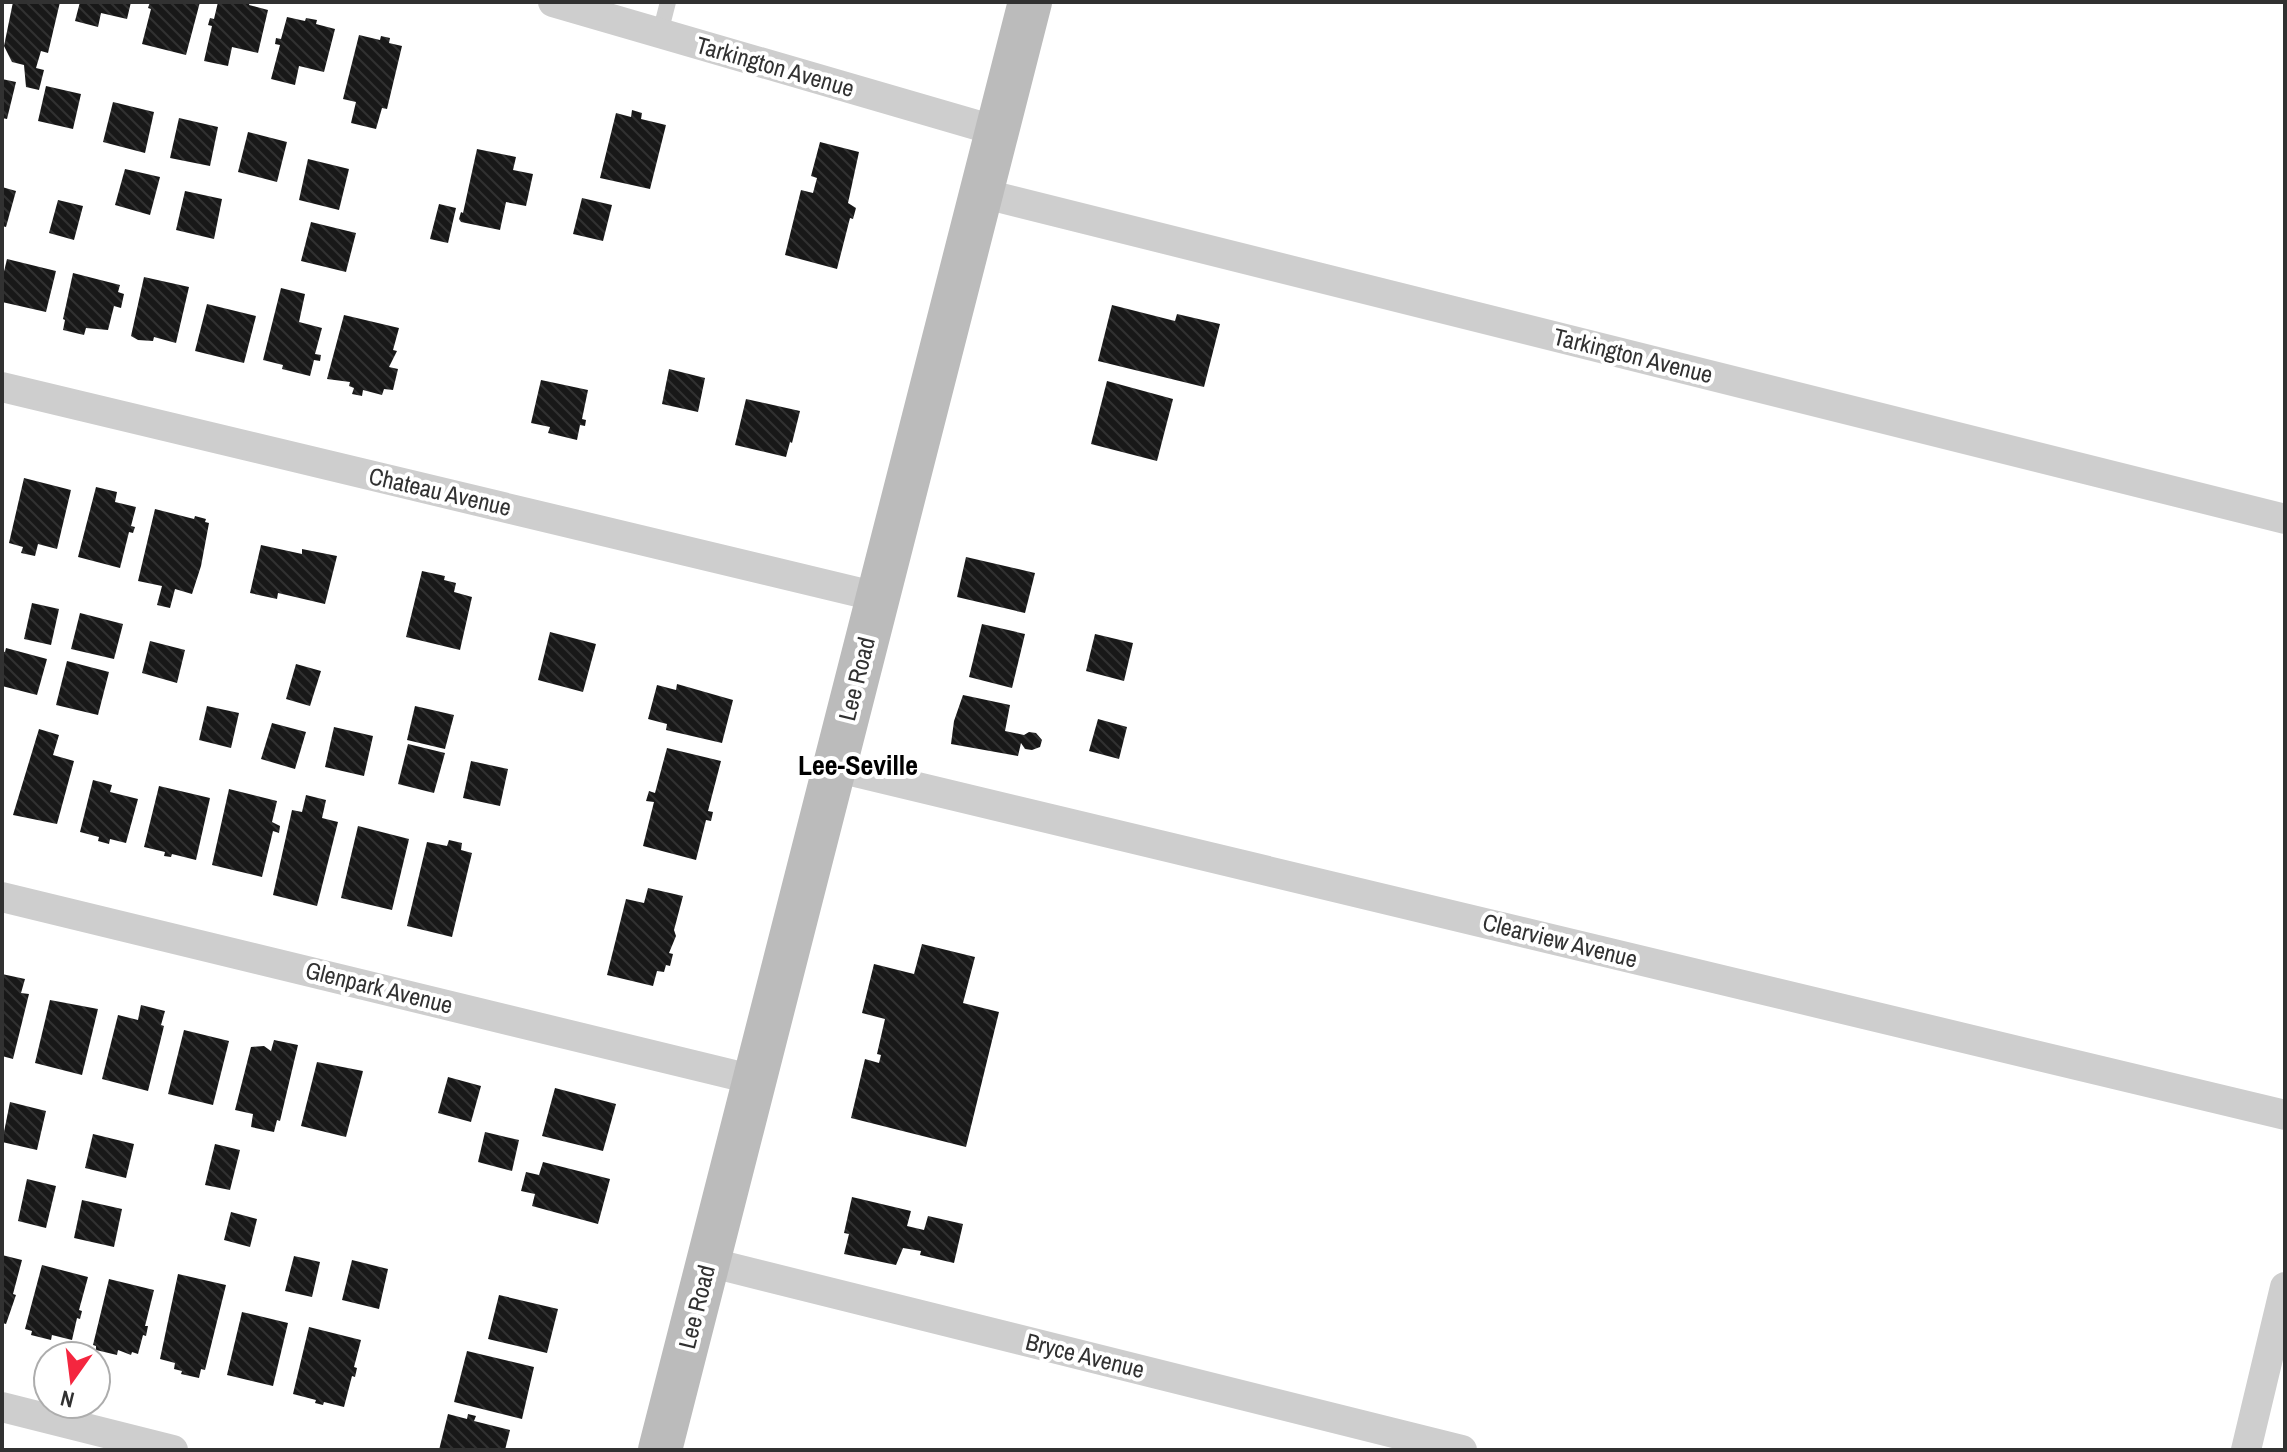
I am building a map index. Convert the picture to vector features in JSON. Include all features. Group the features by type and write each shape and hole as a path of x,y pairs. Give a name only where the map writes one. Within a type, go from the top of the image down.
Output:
{"main road":[{"name":"Lee Road","path":"660,1450 1030,2"}],"street":[{"name":"Tarkington Avenue","path":"553,2 997,131"},
{"name":"Tarkington Avenue","path":"981,193 2285,519"},
{"name":"Chateau Avenue","path":"2,387 878,597"},
{"name":"Clearview Avenue","path":"834,767 2285,1115"},
{"name":"Glenpark Avenue","path":"2,897 755,1080"},
{"name":"Bryce Avenue","path":"708,1262 1462,1450"},
{"path":"2246,1450 2285,1287"},
{"path":"2,1407 173,1450"}],"lane":[{"path":"660,33 668,2"}],"building":[{"path":"13,2 60,2 48,53 41,51 36,68 44,70 39,90 26,87 24,65 12,62 4,46"},
{"path":"80,2 131,2 127,19 101,13 98,27 75,21"},
{"path":"150,2 200,2 186,55 142,44"},
{"path":"218,2 250,2 249,5 268,10 258,53 232,47 228,66 204,61 212,26 208,25 210,18 214,19"},
{"path":"287,17 317,20 316,24 335,29 324,72 299,66 295,85 271,79 280,45 275,44 276,38 281,39"},
{"path":"359,35 380,40 381,36 390,38 389,43 402,46 387,109 382,108 376,129 351,123 356,102 343,99"},
{"path":"2,79 16,82 7,119 2,118"},
{"path":"46,86 81,94 73,129 38,121"},
{"path":"113,102 154,112 145,153 103,142"},
{"path":"632,110 642,113 641,119 666,125 650,189 600,178 616,113 631,117"},
{"path":"179,118 218,127 210,166 170,158"},
{"path":"248,132 287,142 277,182 238,172"},
{"path":"820,142 859,152 848,203 856,208 853,219 850,218 837,269 785,255 801,190 813,193 817,178 811,176"},
{"path":"477,149 516,157 513,170 533,174 526,206 506,202 500,230 459,219"},
{"path":"308,159 349,169 339,210 299,200"},
{"path":"125,169 160,177 150,215 115,205"},
{"path":"2,187 16,191 6,227 2,226"},
{"path":"185,191 222,199 214,239 176,230"},
{"path":"582,198 612,205 603,241 573,234"},
{"path":"58,200 83,206 74,240 49,233"},
{"path":"439,204 456,208 448,243 430,239"},
{"path":"311,222 356,233 346,272 301,261"},
{"path":"7,259 56,271 46,312 2,302 2,280"},
{"path":"73,273 120,285 118,292 124,294 121,308 114,306 108,330 86,328 84,335 63,330"},
{"path":"144,277 189,287 176,343 154,337 153,341 138,340 131,336"},
{"path":"281,288 305,294 299,322 322,328 315,354 321,355 320,361 314,360 310,376 263,360"},
{"path":"207,304 256,316 244,363 195,351"},
{"path":"1112,305 1175,321 1177,314 1220,324 1204,387 1098,361"},
{"path":"344,315 399,328 393,350 397,351 389,367 398,369 393,390 384,389 382,395 363,390 362,396 352,394 354,388 349,386 350,382 327,379"},
{"path":"669,369 705,378 698,412 662,404"},
{"path":"541,380 588,390 582,419 586,420 585,426 580,425 577,440 548,433 550,427 531,423"},
{"path":"1107,381 1173,399 1157,461 1091,444"},
{"path":"746,399 800,411 786,457 735,445"},
{"path":"24,478 71,490 57,549 38,544 35,556 21,553 23,547 9,543"},
{"path":"96,487 117,492 115,502 136,507 131,526 135,527 133,533 129,532 120,568 78,557"},
{"path":"155,509 194,519 195,516 209,523 192,594 175,589 170,608 157,605 162,586 138,581"},
{"path":"261,545 302,554 302,549 337,556 325,604 278,593 277,599 250,593"},
{"path":"966,557 1035,573 1025,613 957,597"},
{"path":"422,571 445,576 444,580 456,583 454,592 472,597 460,650 406,637"},
{"path":"32,603 59,609 51,645 24,639"},
{"path":"80,613 123,624 114,659 71,649"},
{"path":"982,624 1025,634 1012,688 969,677"},
{"path":"550,632 596,644 583,692 538,680"},
{"path":"1095,634 1133,643 1124,681 1086,671"},
{"path":"150,641 185,650 177,683 142,673"},
{"path":"6,648 47,659 37,695 2,686 2,651 5,652"},
{"path":"67,661 109,672 98,715 56,705"},
{"path":"296,664 321,671 310,706 286,699"},
{"path":"677,684 733,700 722,743 666,730 667,724 648,719 657,685 676,690"},
{"path":"963,695 1010,705 1005,731 1024,735 1036,733 1042,740 1040,747 1025,749 1021,743 1018,756 951,744 954,721"},
{"path":"207,706 239,713 231,748 199,740"},
{"path":"415,706 454,715 445,749 407,740"},
{"path":"1098,719 1127,727 1119,759 1089,751"},
{"path":"272,723 306,732 295,769 261,759"},
{"path":"334,727 373,736 364,776 325,767"},
{"path":"39,729 59,735 53,755 74,761 57,824 13,815"},
{"path":"408,744 445,753 434,793 398,784"},
{"path":"667,748 721,761 708,811 713,812 711,821 706,820 696,860 643,846 654,802 646,801 649,791 655,793"},
{"path":"471,761 508,769 500,806 463,798"},
{"path":"93,780 112,785 110,792 138,799 126,843 110,839 109,844 98,841 99,837 80,832"},
{"path":"159,786 210,798 196,860 172,854 171,857 164,856 165,852 144,847"},
{"path":"229,789 277,801 272,822 280,826 279,833 273,831 262,877 212,865"},
{"path":"306,795 326,800 322,818 338,822 317,906 273,895 292,810 302,812"},
{"path":"358,826 409,839 392,910 341,898"},
{"path":"449,840 462,843 461,850 472,853 452,937 407,926 427,842 447,846"},
{"path":"648,888 683,896 674,930 676,936 669,953 673,954 670,966 666,965 664,972 657,971 653,986 607,975 626,899 644,903"},
{"path":"922,944 975,957 963,1003 999,1012 966,1147 851,1118 865,1059 879,1063 881,1055 877,1054 885,1019 862,1013 874,964 914,974"},
{"path":"2,974 25,979 21,993 29,994 13,1059 2,1056"},
{"path":"50,1000 98,1009 82,1075 35,1063"},
{"path":"141,1005 165,1011 148,1091 102,1079 118,1015 138,1020"},
{"path":"184,1030 229,1041 213,1105 168,1094"},
{"path":"274,1040 298,1045 280,1121 277,1120 274,1132 251,1127 253,1114 235,1110 251,1047 264,1046 271,1051"},
{"path":"317,1062 363,1071 346,1137 301,1126"},
{"path":"448,1077 481,1086 471,1122 438,1113"},
{"path":"555,1088 616,1104 603,1151 542,1136"},
{"path":"10,1102 46,1111 37,1150 2,1142"},
{"path":"485,1132 519,1140 512,1171 478,1162"},
{"path":"93,1134 134,1144 126,1178 85,1168"},
{"path":"215,1144 240,1150 230,1190 205,1185"},
{"path":"543,1162 610,1179 598,1224 532,1206 535,1194 521,1191 526,1172 539,1175"},
{"path":"27,1179 56,1186 46,1228 18,1221"},
{"path":"852,1197 911,1211 907,1226 924,1230 928,1216 963,1224 954,1263 903,1248 896,1265 844,1254 849,1234 844,1233"},
{"path":"82,1200 122,1209 114,1247 74,1238"},
{"path":"231,1212 257,1219 250,1247 224,1240"},
{"path":"2,1255 22,1260 13,1294 16,1295 6,1324 2,1323"},
{"path":"294,1256 320,1262 312,1297 285,1291"},
{"path":"352,1260 388,1269 379,1309 342,1300"},
{"path":"42,1265 88,1277 79,1310 82,1311 80,1319 77,1318 72,1340 52,1335 51,1340 31,1335 32,1331 25,1329"},
{"path":"178,1274 226,1285 205,1370 201,1369 199,1378 181,1374 182,1371 174,1369 175,1363 160,1359"},
{"path":"109,1279 154,1290 145,1326 148,1326 146,1336 143,1335 138,1354 118,1350 117,1355 112,1354 112,1340 94,1340"},
{"path":"499,1295 558,1309 547,1353 488,1339"},
{"path":"242,1312 288,1323 273,1386 227,1375"},
{"path":"309,1327 361,1340 354,1367 357,1368 355,1377 352,1376 344,1407 315,1403 316,1400 293,1394"},
{"path":"467,1351 534,1367 522,1419 454,1402"},
{"path":"448,1414 467,1419 468,1414 476,1416 474,1421 510,1430 505,1450 439,1450"}],"district":[{"name":"Lee-Seville","path":"858,765"}]}
